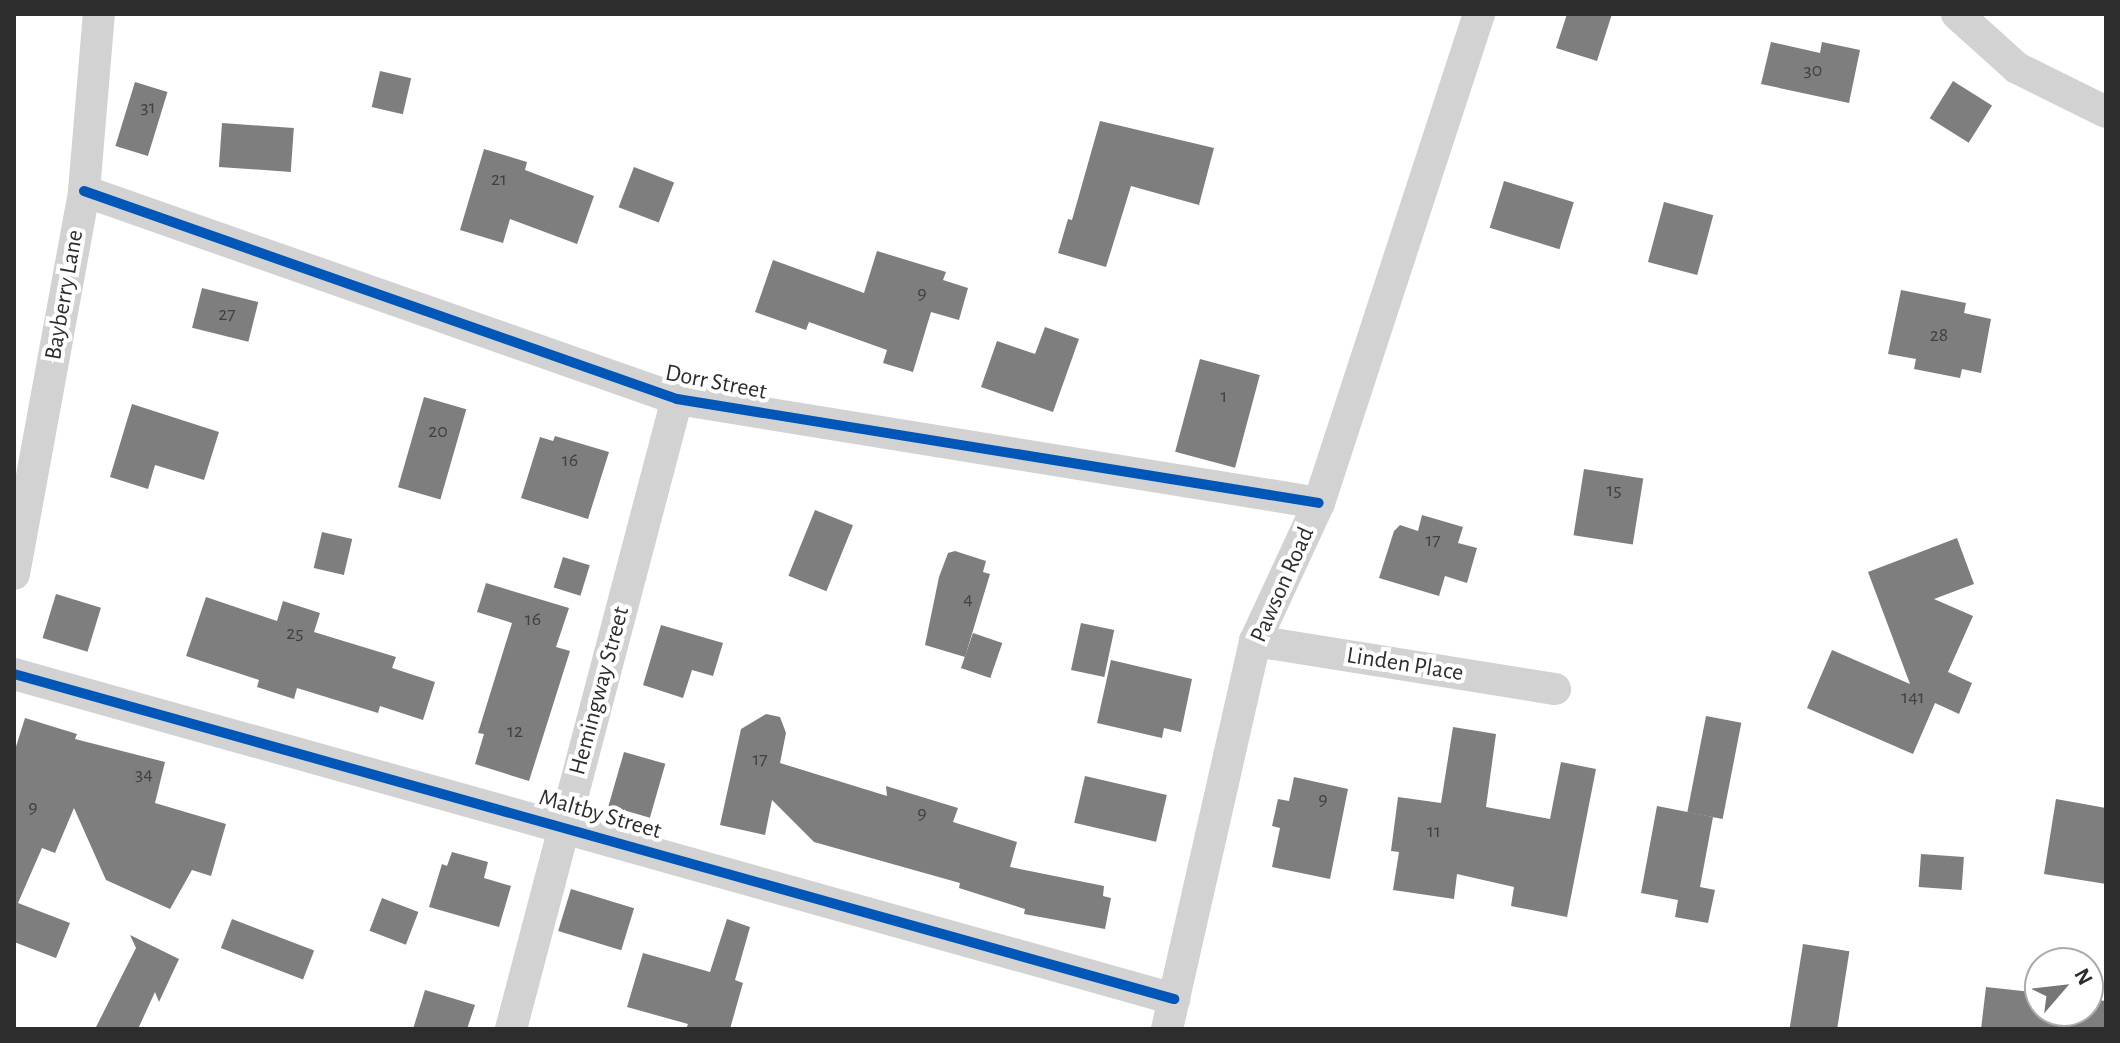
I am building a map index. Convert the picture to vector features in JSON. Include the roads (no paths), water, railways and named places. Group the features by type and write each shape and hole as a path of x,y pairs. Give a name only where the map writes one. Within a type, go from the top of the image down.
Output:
{"street":[{"name":"Bayberry Lane","path":"14,574 84,191 99,14"},
{"name":"Pawson Road","path":"1170,1014 1255,641 1319,503 1479,14"},
{"path":"1957,14 2017,68 2106,112"},
{"name":"Dorr Street","path":"84,191 677,399 1319,503"},
{"name":"Hemingway Street","path":"511,1029 677,399"},
{"name":"Linden Place","path":"1255,641 1555,689"},
{"name":"Maltby Street","path":"14,674 564,826 1170,1014"}]}
